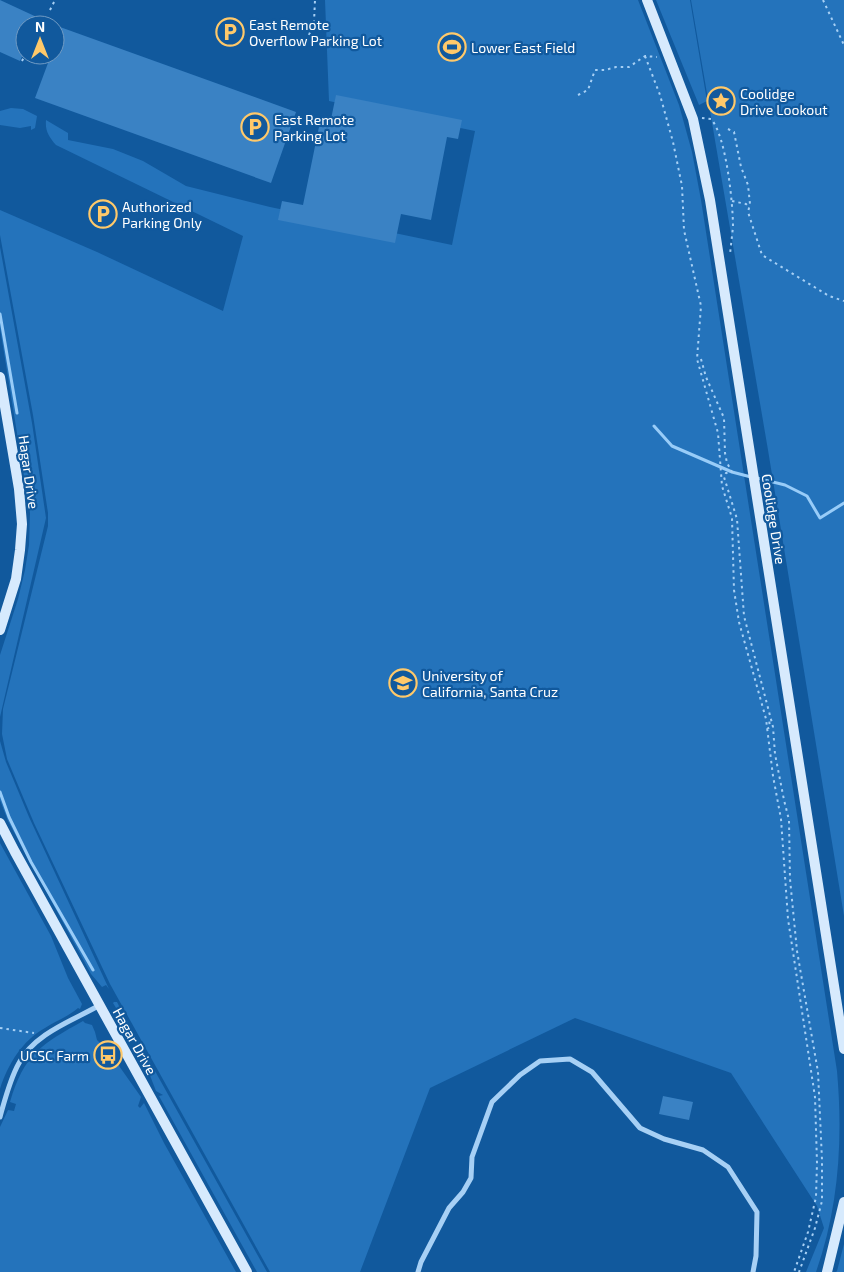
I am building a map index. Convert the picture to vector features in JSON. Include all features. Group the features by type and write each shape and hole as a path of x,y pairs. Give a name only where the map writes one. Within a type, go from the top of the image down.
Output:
{"street":[{"name":"Coolidge Drive","path":"647,0 670,56 692,118 710,200 844,1049"},
{"name":"Hagar Drive","path":"0,377 19,489 22,524 16,579 0,630"},
{"name":"Hagar Drive","path":"0,823 14,852 247,1272"},
{"path":"0,1117 10,1083 19,1062 31,1048 47,1033 100,1005"},
{"path":"418,1272 421,1262 449,1208 463,1192 471,1178 472,1157 492,1102 520,1075 540,1061 570,1059 592,1072 640,1128 664,1139 703,1150 728,1167 757,1212 756,1256 753,1272"},
{"path":"827,1272 844,1202"}],"path":[{"path":"50,10 55,0"},
{"path":"309,35 314,22 315,0"},
{"path":"823,0 844,45"},
{"path":"578,95 588,90 595,70 629,67 645,56 661,58 670,56"},
{"path":"645,56 660,95 682,186 684,230 701,306 697,359 718,433 722,486 732,518 733,582 739,622 766,719 773,776 781,819 788,919 815,1097 816,1197 808,1232 794,1272"},
{"path":"692,118 706,117 711,119 715,123 720,135 732,201 733,229 729,255"},
{"path":"728,129 734,132 748,185 750,204 748,212 762,255 829,296 844,301"},
{"path":"732,201 749,206"},
{"path":"701,359 725,422 725,453 727,463 732,472 726,473 724,477 737,519 744,616 773,727 775,754 789,820 790,879 797,951 818,1072 822,1201 800,1272"},
{"path":"767,729 770,727 769,720"},
{"path":"0,1028 27,1033 39,1033"}],"shaded area":[{"name":"University of California, Santa Cruz","path":"325,0 638,0 679,105 692,152 701,200 837,1071 839,1147 837,1173 830,1223 816,1272 806,1272 824,1228 817,1206 731,1073 575,1018 430,1088 360,1272 270,1272 110,984 34,823 7,759 2,734 3,709 48,526 48,513 33,415 0,235 0,210 97,252 223,311 243,236 56,145 48,134 46,120 68,133 68,140 113,149 143,161 186,186 270,207 452,245 475,131 329,101"},
{"path":"656,0 690,0 707,101 699,105"},
{"path":"691,0 844,0 844,916 768,450"},
{"path":"11,108 23,109 37,116 35,128 31,130 31,126 20,128 0,125 0,111"},
{"path":"0,247 32,423 46,518 0,717 0,655 25,570 29,545 30,513 0,328"},
{"path":"0,741 6,762 29,817 109,989 106,985 102,987 91,974 8,821 0,800"},
{"path":"0,843 51,936 68,978 82,1004 80,1009 78,1008 37,1033 23,1046 7,1071 0,1089"},
{"path":"114,1002 117,1002 267,1272 257,1272 159,1096 163,1095 156,1091 137,1042"},
{"path":"83,1021 92,1025 97,1040 105,1048 102,1053 104,1057 112,1056 141,1097 138,1106 140,1108 144,1103 164,1143 236,1272 0,1272 0,1127 8,1110 14,1111 16,1104 10,1102 15,1086 28,1061 46,1044"},
{"path":"844,1244 844,1272 836,1272 837,1271"}],"building":[{"path":"0,0 32,15 15,15 15,59 0,52"},
{"path":"65,29 296,112 271,183 35,98 47,65 65,65"},
{"path":"336,95 462,120 458,139 447,137 431,220 401,214 395,243 278,220 282,201 303,205 320,122 330,124"},
{"path":"663,1096 693,1102 689,1120 659,1114"}],"waterway":[{"path":"0,314 17,413"},
{"path":"654,426 672,446 732,472 751,477"},
{"path":"757,478 785,485 807,496 820,518 844,503"},
{"path":"0,792 9,817 31,862 93,970"}],"place":[{"name":"East Remote Overflow Parking Lot","path":"230,32"},
{"name":"Lower East Field","path":"452,47"},
{"name":"Coolidge Drive Lookout","path":"721,101"},
{"name":"East Remote Parking Lot","path":"255,127"},
{"name":"Authorized Parking Only","path":"103,214"},
{"name":"University of California, Santa Cruz","path":"403,683"},
{"name":"UCSC Farm","path":"108,1055"}]}
